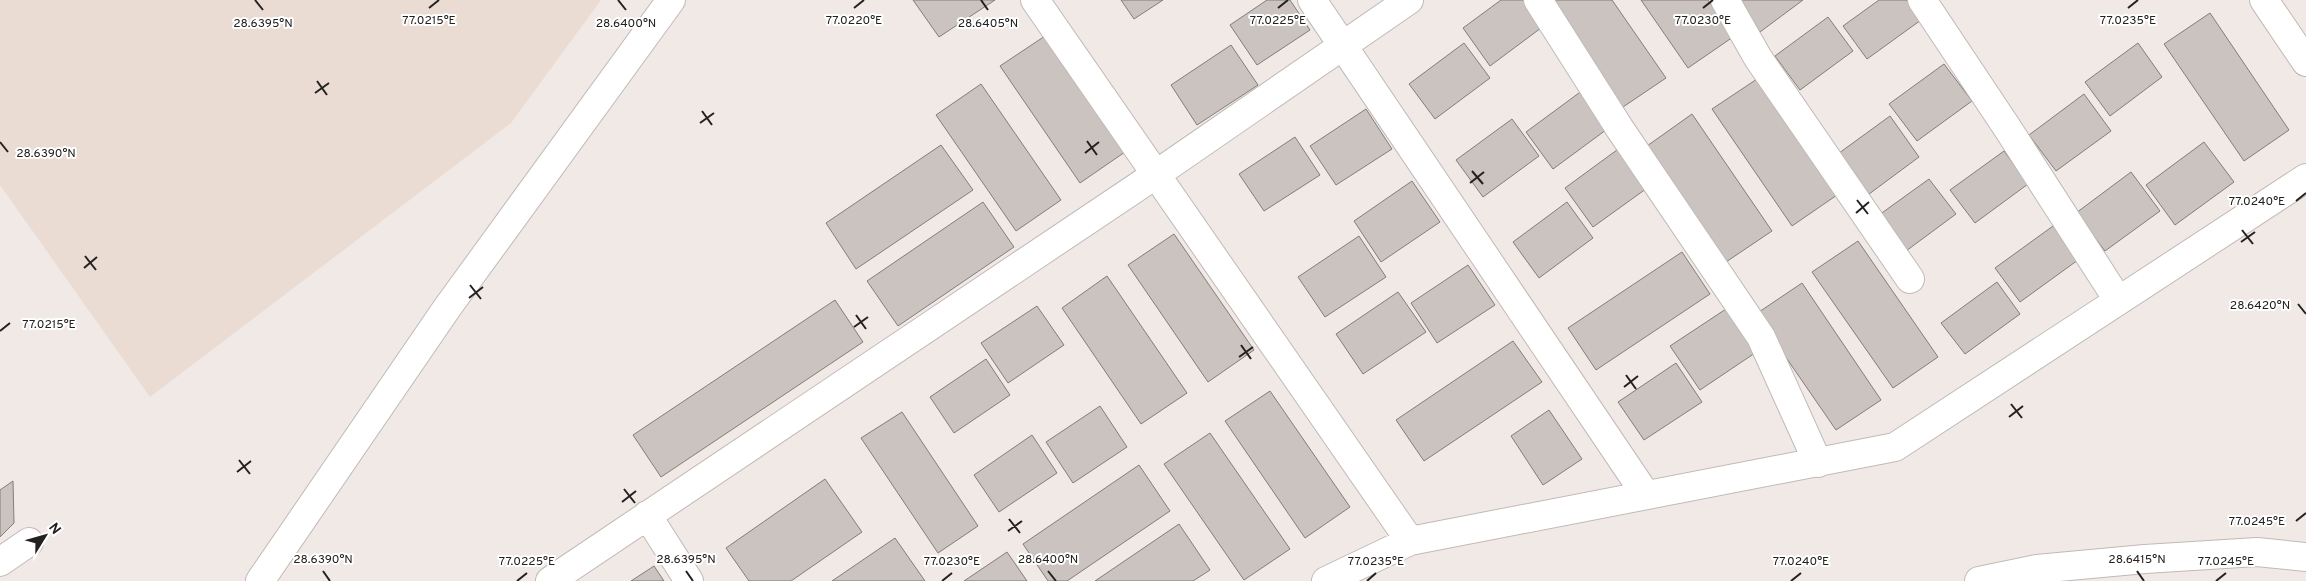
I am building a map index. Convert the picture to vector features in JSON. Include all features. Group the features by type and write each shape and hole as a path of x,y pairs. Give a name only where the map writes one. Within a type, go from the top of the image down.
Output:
{"street":[{"path":"260,581 447,308 671,0"},
{"path":"1035,0 1410,541"},
{"path":"1312,0 1646,495"},
{"path":"550,581 1155,175 1409,0"},
{"path":"1538,0 1620,129 1761,337 1818,462"},
{"path":"1725,0 1758,58 1910,279"},
{"path":"1922,0 2118,300"},
{"path":"2264,0 2306,62"},
{"path":"1326,581 1410,541 1896,447 2306,178"},
{"path":"648,516 689,581"},
{"path":"0,562 29,542"},
{"path":"1979,581 2037,569 2145,559 2257,552 2306,557"}],"shaded area":[{"path":"0,0 601,0 511,123 150,397 0,185"}],"building":[{"path":"913,0 995,0 939,37"},
{"path":"1121,0 1163,0 1134,19"},
{"path":"1267,0 1290,0 1310,30 1257,65 1230,25"},
{"path":"1501,0 1526,0 1545,25 1490,66 1463,28"},
{"path":"1546,0 1612,0 1666,78 1620,109"},
{"path":"1641,0 1708,0 1733,37 1688,68"},
{"path":"1737,0 1803,0 1760,32"},
{"path":"1879,0 1907,0 1921,20 1867,59 1843,26"},
{"path":"2210,13 2289,130 2244,161 2164,44"},
{"path":"1828,17 1853,51 1800,90 1775,56"},
{"path":"1045,36 1125,152 1080,183 1000,66"},
{"path":"1464,43 1490,78 1435,119 1409,84"},
{"path":"2138,43 2162,77 2110,116 2085,82"},
{"path":"1231,45 1258,85 1197,125 1171,85"},
{"path":"1944,64 1972,101 1917,141 1889,104"},
{"path":"1757,79 1837,195 1792,226 1712,109"},
{"path":"981,84 1061,200 1016,231 936,115"},
{"path":"1583,90 1610,127 1553,169 1526,132"},
{"path":"2084,94 2111,131 2056,171 2029,135"},
{"path":"1366,109 1392,149 1336,185 1310,146"},
{"path":"1692,114 1772,231 1726,262 1647,146"},
{"path":"1890,116 1919,157 1865,197 1835,156"},
{"path":"1512,119 1539,156 1483,197 1456,160"},
{"path":"1295,137 1320,175 1264,211 1239,174"},
{"path":"2204,142 2234,182 2175,225 2146,185"},
{"path":"941,145 973,190 856,269 826,223"},
{"path":"1621,147 1650,186 1593,227 1565,188"},
{"path":"2004,151 2028,184 1975,223 1950,190"},
{"path":"2131,172 2160,211 2105,251 2076,213"},
{"path":"1929,179 1956,214 1906,251 1879,215"},
{"path":"1412,181 1440,222 1381,262 1354,221"},
{"path":"983,202 1014,247 898,326 867,281"},
{"path":"1567,202 1593,238 1539,278 1513,242"},
{"path":"2053,226 2078,260 2020,302 1995,268"},
{"path":"1174,234 1254,350 1208,382 1128,265"},
{"path":"1359,236 1386,277 1325,317 1298,277"},
{"path":"1858,241 1938,357 1893,388 1812,272"},
{"path":"1682,252 1710,294 1596,370 1568,328"},
{"path":"1468,265 1495,305 1437,343 1411,303"},
{"path":"1107,276 1187,393 1141,424 1062,308"},
{"path":"1997,282 2020,314 1965,354 1941,323"},
{"path":"1802,283 1881,400 1836,430 1756,314"},
{"path":"1398,292 1426,332 1363,374 1336,334"},
{"path":"835,300 863,342 661,477 633,435"},
{"path":"1037,306 1064,345 1008,383 981,343"},
{"path":"1726,309 1755,353 1700,390 1670,346"},
{"path":"1513,341 1542,382 1424,461 1396,420"},
{"path":"986,359 1010,395 954,433 930,397"},
{"path":"1676,363 1702,402 1644,440 1618,402"},
{"path":"1270,391 1350,507 1305,538 1225,421"},
{"path":"1100,406 1127,447 1073,483 1046,442"},
{"path":"1549,410 1582,459 1543,485 1511,436"},
{"path":"902,412 978,526 938,553 861,438"},
{"path":"1210,433 1290,549 1244,580 1164,464"},
{"path":"1032,435 1057,473 999,512 974,475"},
{"path":"1139,465 1170,511 1067,581 1048,581 1023,544"},
{"path":"825,479 862,532 791,581 749,581 726,548"},
{"path":"13,481 14,523 0,537 0,490"},
{"path":"1179,524 1210,570 1193,581 1095,581"},
{"path":"895,538 925,581 832,581"},
{"path":"1007,552 1027,581 964,581"},
{"path":"654,566 664,581 631,581"}]}
